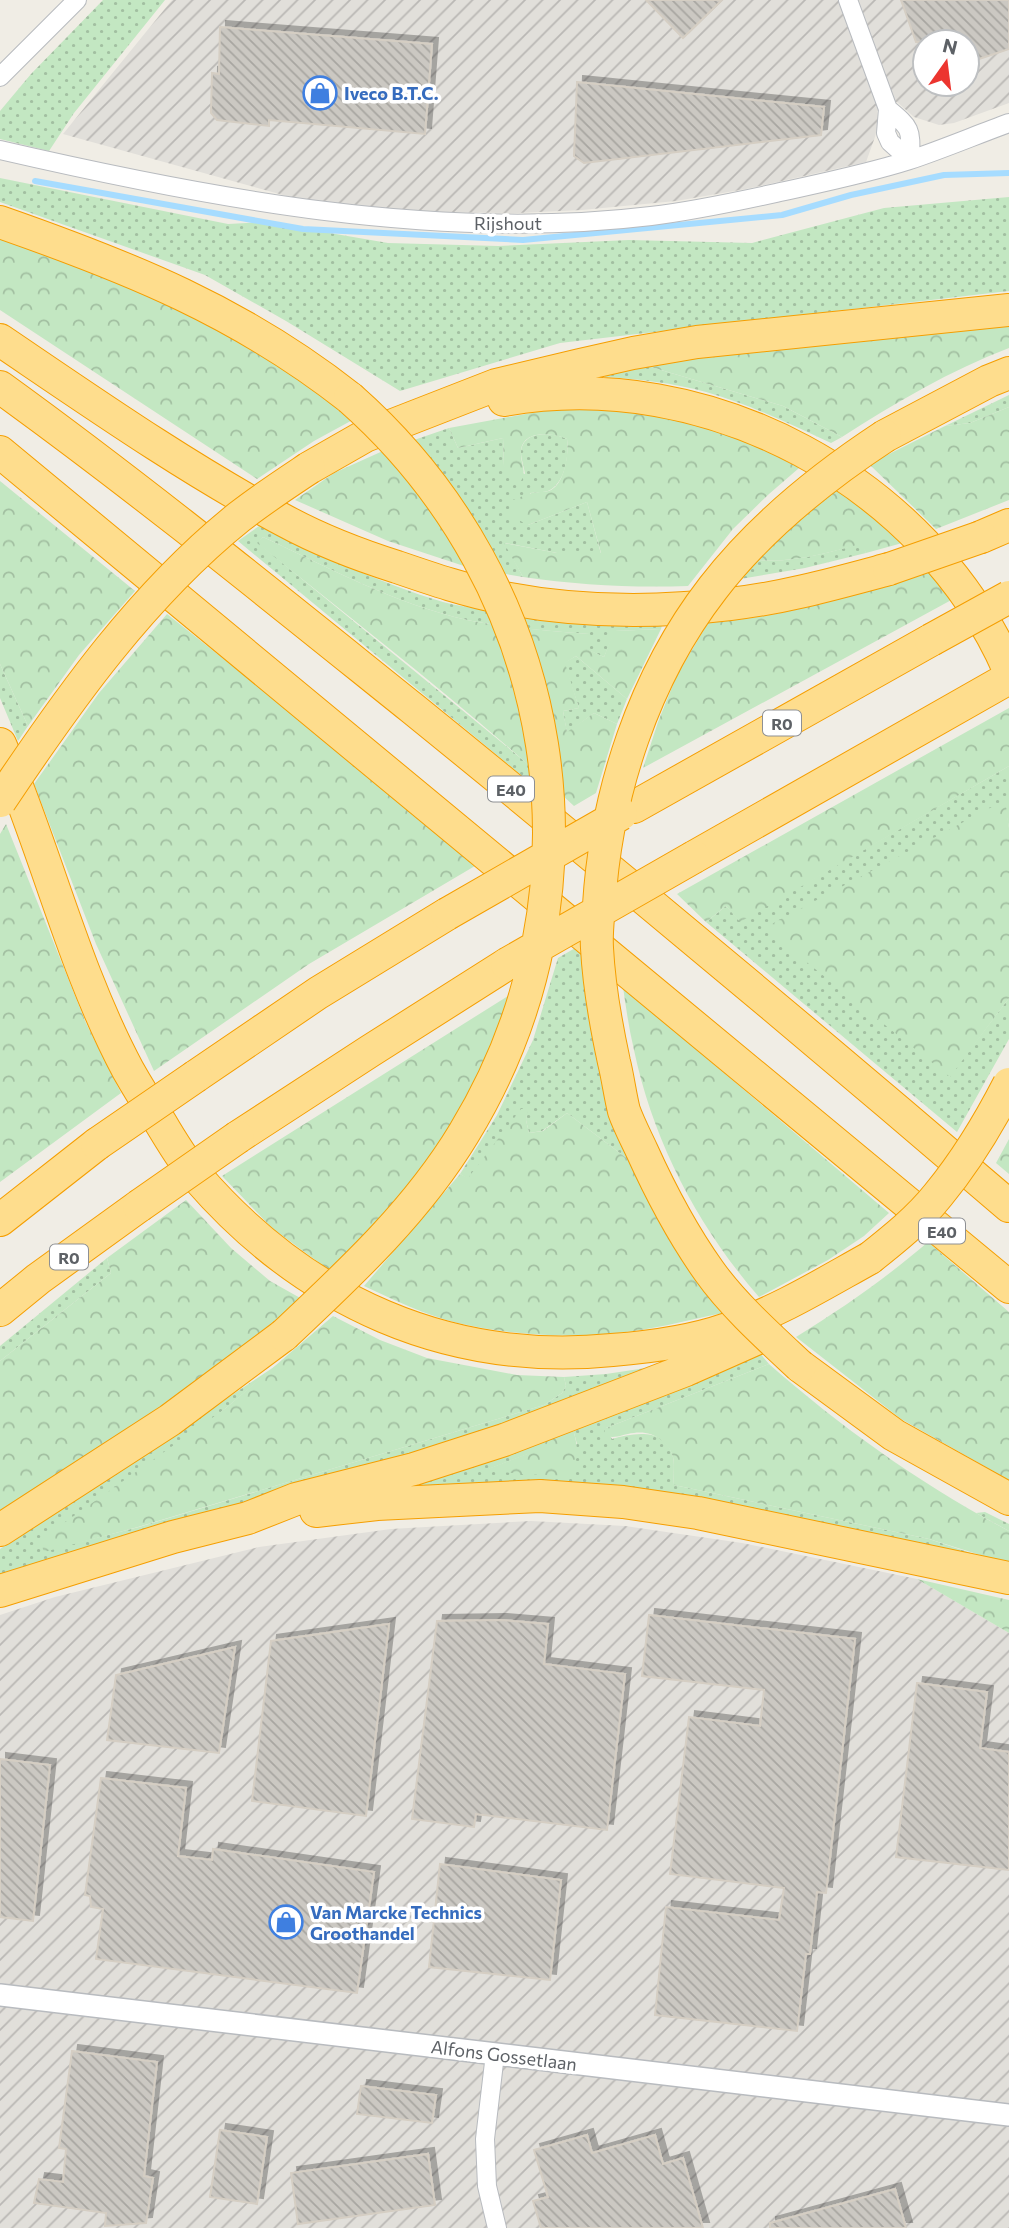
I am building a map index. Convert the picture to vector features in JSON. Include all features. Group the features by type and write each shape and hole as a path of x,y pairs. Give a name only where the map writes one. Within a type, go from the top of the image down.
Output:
{"highway":[{"path":"0,222 137,273 189,296 262,336 316,371 350,398 382,426 432,484 478,557 518,645 543,741 548,799 549,863 536,959 523,1003 487,1092 430,1184 355,1270 284,1335 170,1420 0,1530"},
{"path":"0,801 45,734 101,660 156,595 204,547 240,517 309,468 365,436 496,385 633,353 722,340 1009,310"},
{"path":"0,340 146,439 287,522 363,556 448,584 503,598 552,605 631,610 732,604 823,586 889,569 995,531"},
{"path":"1009,373 964,393 885,436 806,492 754,540 712,589 673,649 643,712 625,762 604,848 597,946 603,1009 625,1112 678,1224 711,1274 759,1327 800,1366 894,1436 1009,1499"},
{"name":"E40","path":"0,387 271,595 491,772 1009,1206"},
{"path":"420,416 511,399 563,394 610,395 662,401 726,418 768,434 810,453 879,500 946,568 971,600 991,632 1009,670"},
{"name":"E40","path":"0,452 1009,1287"},
{"name":"R0","path":"0,1220 97,1144 318,993 447,914 1009,597"},
{"name":"R0","path":"0,1310 38,1279 238,1137 507,964 1009,677"},
{"path":"0,744 23,799 67,926 108,1030 129,1072 196,1176 231,1213 298,1271 355,1304 395,1321 442,1336 531,1352 582,1353 664,1345 724,1330 773,1312 870,1258"},
{"path":"0,1591 173,1537 248,1518 296,1499 414,1469 504,1440 755,1341 831,1296 937,1197 981,1135 1009,1084"},
{"path":"248,1518 458,1498 540,1496 623,1502 724,1518 1009,1578"}],"street":[{"path":"0,77 77,0"},
{"path":"848,0 888,109 886,133 890,142 910,160"},
{"name":"Rijshout","path":"0,150 252,201 431,222 548,223 650,216 833,181 910,160 1009,123"},
{"name":"Alfons Gossetlaan","path":"0,1995 1009,2115"},
{"path":"495,2053 485,2140 487,2186 497,2228"}],"shaded area":[{"path":"172,0 1009,0 1009,103 954,123 939,125 914,117 897,102 877,111 878,124 866,162 746,189 676,201 582,210 518,213 399,212 319,205 63,134"},
{"path":"531,1521 625,1526 742,1543 917,1579 1009,1633 1009,2228 0,2228 0,1615 55,1597 259,1547 391,1529"}],"green space":[{"path":"103,0 165,0 74,113 49,151 0,139 0,111 31,74"},
{"path":"0,178 228,224 266,222 388,243 498,246 629,240 752,243 884,208 1009,197 1009,291 560,343 400,391 205,275 0,202"},
{"path":"0,233 91,266 266,348 358,417 314,441 257,479 0,310"},
{"path":"1009,321 1009,348 924,388 842,437 783,406 634,362"},
{"path":"634,362 783,406 842,437 831,443 754,408 694,389 605,377 604,368"},
{"path":"1009,395 1009,407 970,423 945,426"},
{"path":"575,405 693,418 806,462 733,529 688,586 605,585 523,577 504,543 557,553 601,553 587,502 528,525 511,516 509,502 532,493 549,491 560,481 565,467 567,439 540,434 527,439 521,451 524,470 520,483 507,476 503,438 458,448 449,428"},
{"path":"1009,407 1009,500 936,529 869,464 945,426 970,423"},
{"path":"449,428 458,448 503,438 504,466 525,474 521,452 527,439 547,434 567,439 566,465 557,484 548,491 530,493 528,525 587,502 601,554 557,553 505,543 523,577 470,568 385,450"},
{"path":"385,450 431,502 470,568 388,541 295,500 334,473"},
{"path":"0,481 135,591 79,655 28,726 0,664"},
{"path":"837,484 906,542 866,553 861,544 797,559 757,560"},
{"path":"259,526 372,577 448,603 551,620 662,625 661,629 615,631 604,657 588,650 589,634 497,625 441,613 363,584 263,537 258,543 534,769 538,789 238,541"},
{"path":"263,537 414,605 467,620 497,625 590,634 589,650 604,657 614,631 661,629 627,699 576,656 565,663 579,708 563,711 567,732 594,713 617,724 596,793 574,806 458,705 257,543"},
{"path":"862,543 866,553 805,568 740,579 757,560 797,559"},
{"path":"934,571 955,598 643,768 677,675 708,623 794,610"},
{"path":"167,614 480,863 309,964 154,1071 96,944 34,784 99,693"},
{"path":"576,656 627,699 617,724 594,713 567,733 563,711 579,708 564,663"},
{"path":"0,664 28,726 18,741 0,698"},
{"path":"1009,708 1009,766 740,922 726,906 706,922 677,894"},
{"path":"1009,766 1009,828 1004,801 949,1077 1009,998 1009,1039 957,1132 706,922 726,906 740,921"},
{"path":"1005,800 1009,828 1009,998 950,1077 764,928"},
{"path":"6,824 86,1023 121,1093 0,1182 0,834"},
{"path":"582,944 596,1058 629,1160 567,1113 542,1131 529,1133 527,1110 468,1179 460,1174 497,1115 533,1040 558,958"},
{"path":"623,987 889,1213 864,1236 828,1260 759,1297 716,1242 666,1150 642,1084"},
{"path":"519,989 445,1145 333,1273 272,1228 222,1176"},
{"path":"521,1109 528,1109 526,1120 529,1133 543,1131 567,1113 629,1160 659,1219 723,1313 634,1331 567,1335 523,1333 446,1320 364,1286 460,1174 468,1178"},
{"path":"1009,1139 1009,1174 996,1163"},
{"path":"186,1200 231,1248 270,1281 302,1299 186,1391 0,1513 0,1361 111,1273 107,1258"},
{"path":"928,1242 1009,1312 1009,1480 901,1419 796,1337 864,1292"},
{"path":"107,1258 111,1273 0,1361 0,1346"},
{"path":"333,1316 380,1340 427,1358 517,1375 564,1377 566,1386 562,1393 544,1405 138,1527 44,1552 40,1540 226,1408"},
{"path":"758,1351 769,1364 606,1428 612,1439 648,1434 663,1441 673,1457 674,1485 929,1539 995,1561 393,1490 525,1445 528,1454 486,1470 577,1444 573,1429"},
{"path":"769,1364 825,1411 884,1455 945,1495 1009,1531 1009,1564 929,1539 674,1485 671,1451 658,1438 647,1433 615,1437 603,1435 606,1428"},
{"path":"277,1365 44,1551 139,1527 544,1405 562,1393 566,1386 564,1377 666,1365 556,1411 0,1576 0,1549"},
{"path":"573,1429 577,1453 575,1464 568,1476 485,1470 527,1454 525,1445"},
{"path":"985,1512 1009,1524 1009,1531 976,1513"},
{"path":"917,1579 1009,1600 1009,1633"}],"building":[{"path":"646,0 722,0 683,38"},
{"path":"901,0 1009,0 1009,49 981,58 981,28 911,28"},
{"name":"Iveco B.T.C.","path":"220,27 432,44 425,134 269,120 269,126 217,120 211,113 212,73 219,74"},
{"path":"577,82 824,107 821,135 584,163 574,156"},
{"path":"649,1615 855,1639 826,1893 817,1892 797,2031 655,2015 666,1907 779,1920 784,1888 670,1874 689,1717 760,1726 764,1690 642,1676"},
{"path":"501,1620 548,1624 544,1664 625,1674 607,1830 476,1814 474,1827 412,1819 437,1621"},
{"path":"389,1624 366,1816 252,1801 271,1641"},
{"path":"235,1647 219,1753 107,1740 116,1675"},
{"path":"917,1683 987,1692 980,1748 1009,1752 1009,1870 896,1857"},
{"path":"0,1759 50,1765 33,1921 0,1917"},
{"path":"101,1778 186,1788 178,1856 212,1860 213,1849 374,1872 357,1993 96,1959 103,1909 91,1907 90,1896 85,1895"},
{"path":"440,1864 561,1880 550,1980 429,1967"},
{"path":"72,2051 157,2062 144,2176 153,2178 146,2223 105,2226 106,2213 34,2203 39,2179 63,2182 66,2149 59,2148"},
{"path":"361,2086 436,2095 432,2123 357,2114"},
{"path":"220,2130 267,2137 257,2204 210,2197"},
{"path":"587,2135 592,2153 655,2135 663,2164 683,2158 703,2228 541,2228 533,2201 548,2197 534,2150"},
{"path":"428,2154 435,2205 298,2224 291,2173"},
{"path":"895,2189 906,2228 770,2228 770,2223"}],"waterway":[{"path":"35,181 303,229 523,240 782,215 851,195 944,175 1009,173"}],"place":[{"name":"Iveco B.T.C.","path":"320,93"},
{"name":"Van Marcke Technics Groothandel","path":"286,1922"}]}
